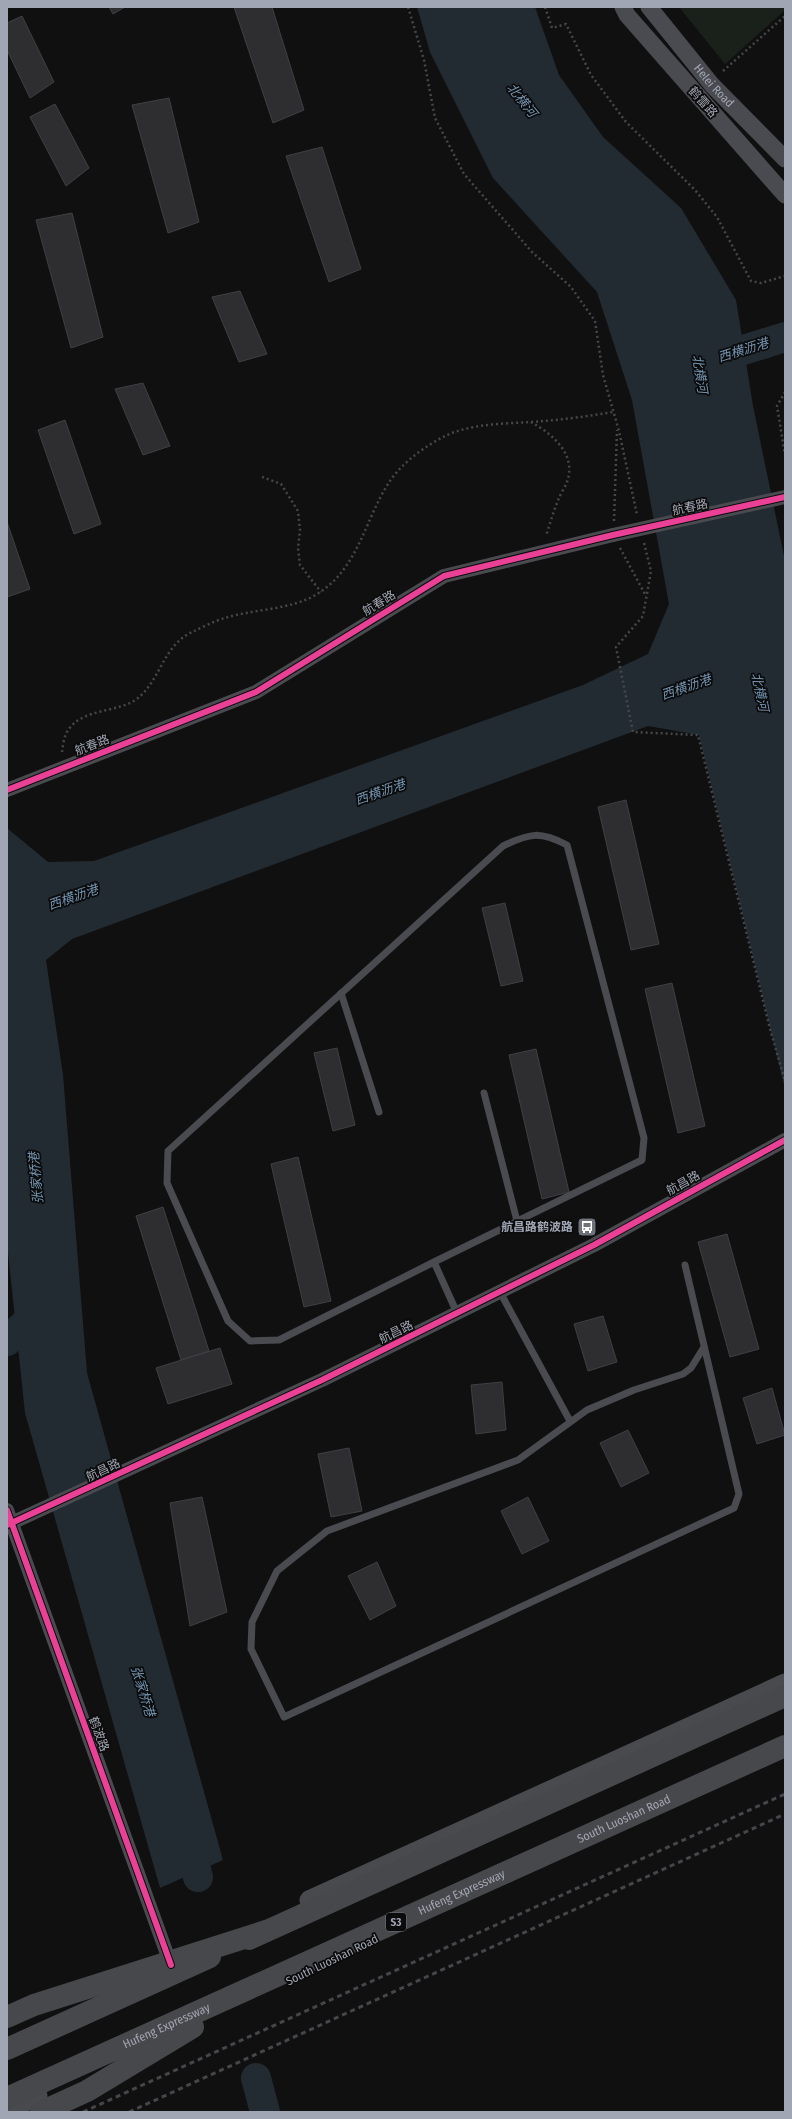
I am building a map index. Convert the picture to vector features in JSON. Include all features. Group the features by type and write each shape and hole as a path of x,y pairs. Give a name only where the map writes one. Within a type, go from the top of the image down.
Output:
{"highway":[{"path":"7,2049 785,1696"},
{"name":"Hufeng Expressway","path":"7,2098 785,1744"},
{"path":"7,2017 34,2005 266,1931"},
{"path":"41,2112 87,2091 285,1972"}],"main road":[{"path":"7,2038 171,1965 249,1927 785,1683"},
{"name":"South Luoshan Road","path":"7,2110 262,1994 785,1744"}],"street":[{"name":"鹤雷路","path":"623,7 627,15 785,195"},
{"name":"Helei Road","path":"650,7 710,83 785,159"},
{"name":"航春路","path":"7,790 256,692 444,576 613,535 785,497"},
{"name":"航昌路","path":"8,1519 308,1387 594,1245 785,1140"},
{"name":"鹤波路","path":"8,1519 171,1965"}],"lane":[{"path":"548,835 567,845 644,1138 642,1160 279,1340 250,1341 228,1321 167,1183 168,1151 342,993 503,846 522,836 548,835"},
{"path":"342,993 379,1112"},
{"path":"484,1093 517,1221"},
{"path":"434,1262 458,1313"},
{"path":"685,1265 739,1494 734,1508 284,1717 251,1648 252,1622 277,1571 326,1531 518,1460 587,1410 627,1393 683,1374 691,1368 704,1347"},
{"path":"500,1292 570,1421"}],"path":[{"path":"408,7 424,60 435,118 464,174 532,252 571,287 594,321 603,375 617,427 638,519"},
{"path":"545,7 552,28 566,24 591,75 626,122 695,190 717,217 751,281 761,283 785,276"},
{"path":"710,83 785,16"},
{"path":"785,392 777,406 785,455"},
{"path":"57,770 68,730 75,722 85,717 112,711 134,701 143,693 168,652 177,642 190,634 224,618 294,603 321,592 342,573 364,537 376,505 388,483 414,456 448,435 499,423 531,422 613,412"},
{"path":"531,422 551,434 564,449 570,466 568,481 559,498 540,553"},
{"path":"617,427 613,535 646,596"},
{"path":"781,437 785,443"},
{"path":"262,477 281,484 298,511 300,530 298,548 300,565 321,592"},
{"path":"644,541 651,571 643,616 616,647 633,732 698,735 770,1029 785,1081"}],"shaded area":[{"path":"679,7 785,7 785,10 725,64"}],"water":[{"name":"北横河","path":"417,7 535,7 559,75 603,137 681,208 736,300 753,406 785,561 785,1089 699,735 648,726 72,939 46,960 63,1075 87,1373 223,1860 160,1888 25,1413 7,1243 7,828 48,862 94,861 583,685 648,654 669,604 632,400 597,292 493,178 430,52"}],"building":[{"path":"109,7 125,7 113,14"},
{"path":"234,7 272,7 304,110 273,123"},
{"path":"22,16 54,82 30,98 7,50 7,23"},
{"path":"169,98 199,222 168,233 132,105"},
{"path":"55,104 89,168 66,186 30,117"},
{"path":"322,147 361,269 329,282 286,156"},
{"path":"72,213 103,337 71,348 36,220"},
{"path":"240,291 267,354 239,362 212,297"},
{"path":"143,383 170,446 143,455 115,389"},
{"path":"65,420 101,524 74,534 38,430"},
{"path":"7,522 30,589 7,597"},
{"path":"626,800 659,944 631,950 598,807"},
{"path":"505,903 523,981 501,986 482,908"},
{"path":"672,983 705,1126 678,1133 645,989"},
{"path":"337,1048 355,1125 333,1131 314,1053"},
{"path":"536,1049 569,1192 542,1199 509,1055"},
{"path":"298,1157 331,1301 304,1307 271,1164"},
{"path":"163,1207 209,1351 181,1360 136,1216"},
{"path":"727,1234 759,1349 730,1357 698,1242"},
{"path":"603,1316 617,1362 588,1371 574,1324"},
{"path":"220,1348 232,1384 168,1404 156,1368"},
{"path":"502,1382 506,1430 476,1434 471,1385"},
{"path":"772,1388 785,1435 757,1444 743,1398"},
{"path":"628,1430 649,1473 621,1487 600,1443"},
{"path":"349,1448 362,1511 331,1517 318,1454"},
{"path":"202,1497 227,1612 190,1626 170,1503"},
{"path":"528,1497 549,1541 522,1554 501,1511"},
{"path":"377,1562 396,1606 370,1620 348,1576"}],"waterway":[{"name":"西横沥港","path":"705,362 785,337"},
{"path":"7,1341 46,1304"},
{"name":"张家桥港","path":"185,1832 198,1877"},
{"name":"张家桥港","path":"256,2078 265,2112"}],"railway":[{"path":"83,2112 785,1794"},
{"path":"129,2112 785,1814"}],"cycle path":[{"path":"7,790 256,692 444,576 613,535 785,497"},
{"path":"7,1525 322,1380 594,1245 785,1140"},
{"path":"7,1510 171,1965"}],"place":[{"name":"航昌路鹤波路","path":"587,1227"}]}
